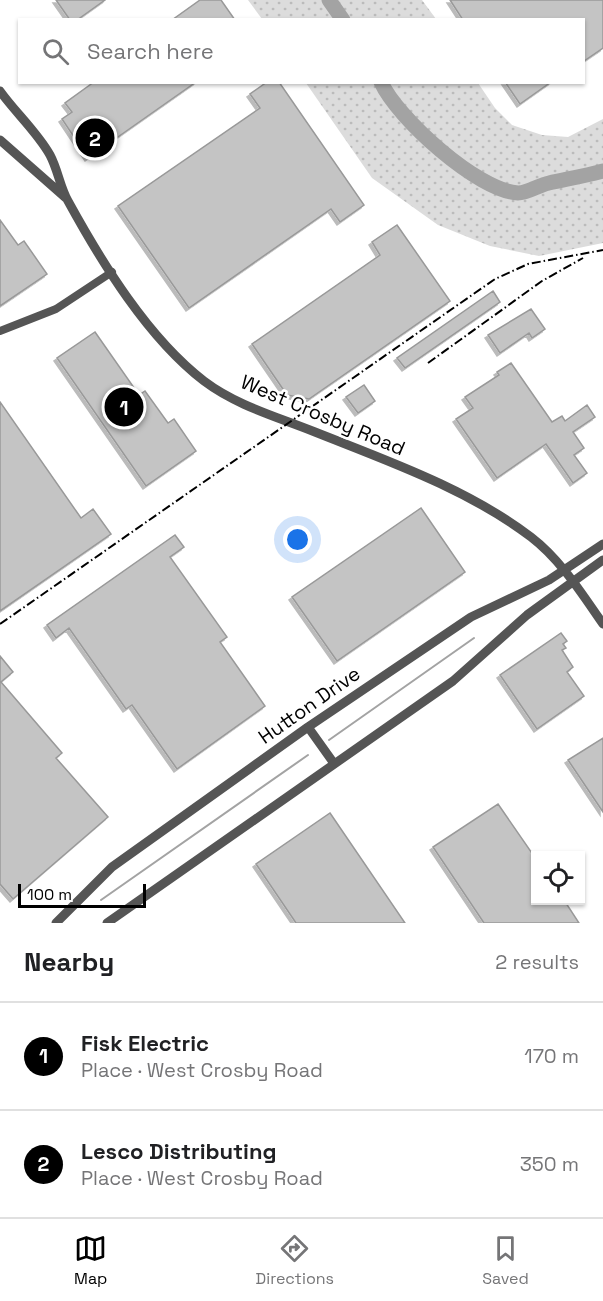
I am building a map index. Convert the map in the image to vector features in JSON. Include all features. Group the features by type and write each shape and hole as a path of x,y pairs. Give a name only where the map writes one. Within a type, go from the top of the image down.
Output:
{"street":[{"name":"West Crosby Road","path":"0,91 49,152 59,173 66,198 112,272 162,342 205,382 256,409 432,481 497,514 532,538 564,571 603,624"},
{"name":"West Crosby Road","path":"0,140 66,198"},
{"path":"0,332 56,309 112,272"},
{"name":"Hutton Drive","path":"56,923 112,867 308,727 471,617 564,571 603,544"},
{"path":"107,923 333,762 453,681 527,615 603,560"},
{"path":"308,727 333,762"}],"shaded area":[{"path":"248,0 422,0 435,18 261,18"},
{"path":"307,84 479,84 495,108 512,125 542,135 568,137 603,119 603,243 539,256 490,246 438,225 372,178"}],"building":[{"path":"56,0 105,0 80,18 69,18"},
{"path":"200,0 221,0 234,18 175,18"},
{"path":"450,0 603,0 603,48 585,60 585,18 462,18"},
{"path":"91,84 193,84 88,158 62,119 72,112 65,103"},
{"path":"264,84 280,84 364,205 340,222 331,209 189,308 118,206 260,108 250,94"},
{"path":"506,84 548,84 520,104"},
{"path":"0,220 18,245 24,241 47,274 0,306"},
{"path":"397,225 450,301 309,399 287,395 252,344 380,255 372,242"},
{"path":"493,291 500,302 405,368 397,358"},
{"path":"531,309 545,329 532,338 529,333 500,353 488,335"},
{"path":"95,332 139,395 145,391 168,423 174,419 196,451 146,486 57,358"},
{"path":"511,363 552,422 562,416 565,421 587,405 595,417 573,432 584,448 574,455 587,473 573,483 546,444 497,478 456,419 473,408 465,397 499,375 497,372"},
{"path":"364,385 375,401 358,413 346,397"},
{"path":"0,402 81,518 93,509 111,534 0,611"},
{"path":"421,508 465,572 337,661 292,597"},
{"path":"175,535 184,547 170,557 227,637 220,642 265,706 177,769 132,705 126,709 69,628 56,638 47,625"},
{"path":"561,633 567,641 563,644 566,648 562,650 573,667 567,672 584,696 537,729 500,675"},
{"path":"0,656 13,672 1,682 62,753 56,758 108,817 13,899 0,884"},
{"path":"603,738 603,812 568,760"},
{"path":"498,804 531,852 531,905 567,905 579,923 484,923 433,847"},
{"path":"330,813 405,923 296,923 256,864"}],"waterway":[{"path":"329,0 342,18"},
{"path":"382,84 404,114 440,150 482,180 501,189 522,193 545,184 603,171"},
{"path":"329,740 474,638"},
{"path":"101,900 308,755"}],"railway":[{"path":"0,624 495,279 528,264 603,250"},
{"path":"428,363 542,281 583,258"}],"place":[{"name":"Lesco Distributing","path":"95,138"},
{"name":"Fisk Electric","path":"124,407"}]}
